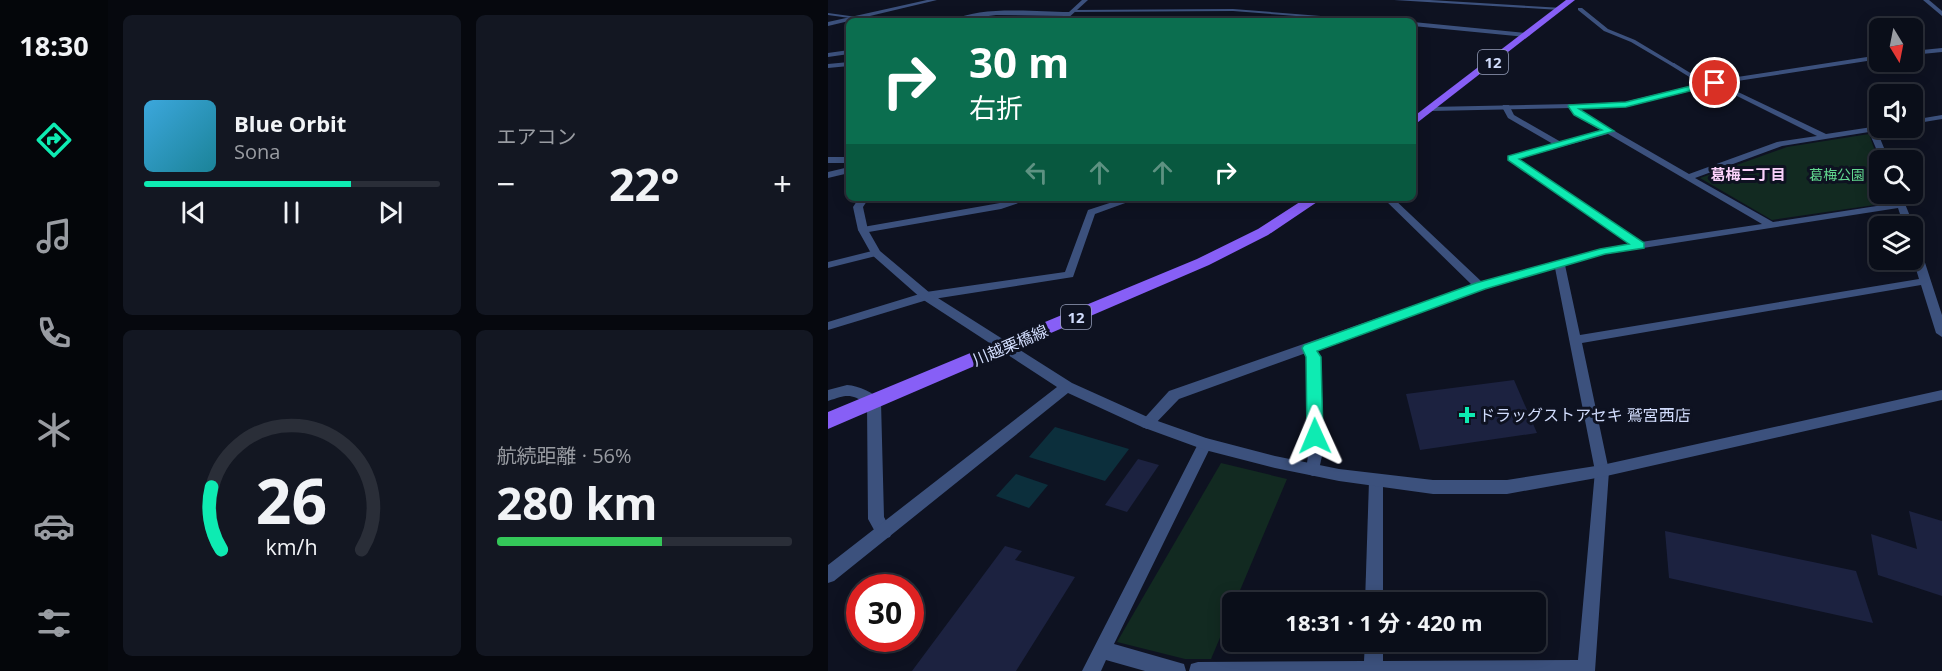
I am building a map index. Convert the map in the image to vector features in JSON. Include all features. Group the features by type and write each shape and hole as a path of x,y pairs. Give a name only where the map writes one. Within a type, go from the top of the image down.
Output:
{"main road":[{"name":"12","path":"1416,119 1571,0"},
{"name":"川越栗橋線","path":"828,421 1203,262 1263,232 1311,201"}],"street":[{"path":"857,18 934,0"},
{"path":"1066,18 1085,0"},
{"path":"1396,0 1560,8"},
{"path":"1926,0 1942,14"},
{"path":"962,18 1072,12"},
{"path":"828,24 846,20"},
{"path":"828,55 846,52"},
{"path":"1923,53 1940,52"},
{"path":"1430,109 1626,104 1715,83 1869,59"},
{"path":"828,66 846,64"},
{"path":"1672,64 1706,85"},
{"path":"1715,83 1822,135"},
{"path":"1572,106 1577,113 1772,225"},
{"path":"1506,107 1511,116 1560,145"},
{"path":"1923,120 1942,117"},
{"path":"1689,177 1780,144 1822,135 1869,129"},
{"path":"1610,131 1511,158 1640,246"},
{"path":"828,160 846,160"},
{"path":"828,175 846,171"},
{"path":"862,201 858,207 863,230 876,253 926,296 1067,387 1147,423 1205,444 1313,470 1433,487 1507,487 1602,471 1942,395"},
{"path":"863,230 1001,206 1018,201"},
{"path":"828,326 926,296 1069,275 1091,212 1125,201"},
{"path":"1391,201 1480,286"},
{"path":"1147,423 1174,395 1480,286 1559,263 1604,251 1902,205 1906,216"},
{"path":"828,265 876,253"},
{"path":"1198,671 1586,670 1602,471 1559,263"},
{"path":"1922,270 1942,333"},
{"path":"1575,340 1926,281"},
{"path":"1309,348 1314,357 1315,456 1313,470"},
{"path":"828,575 1067,387"},
{"path":"828,396 844,389 856,390 874,402 876,519 884,532"},
{"path":"1091,671 1104,650 1205,444"},
{"path":"1374,592 1376,480"},
{"path":"1104,650 1177,671"},
{"path":"1373,669 1374,652"}],"lane":[{"path":"1580,9 1606,30 1633,41 1672,64"},
{"path":"1072,12 1233,10 1341,18"},
{"path":"828,14 857,18"},
{"path":"1416,24 1527,35"}],"green space":[{"name":"葛梅公園","path":"1869,134 1875,150 1869,150 1869,204 1881,204 1772,220 1700,178 1787,147"},
{"path":"1221,463 1287,479 1239,592 1222,592 1222,633 1211,659 1185,659 1117,642"}],"water":[{"path":"1055,427 1129,449 1105,481 1029,457"},
{"path":"1016,474 1048,485 1029,508 996,496"}],"building":[{"path":"1514,380 1537,433 1420,450 1406,394"},
{"path":"1138,459 1159,465 1127,512 1105,505"},
{"path":"1909,511 1942,521 1942,596 1878,575 1871,534 1917,549"},
{"path":"1665,531 1856,571 1873,623 1669,578"},
{"path":"1005,546 1022,551 1015,560 1075,577 1016,671 912,671"}],"place":[{"name":"ドラッグストアセキ 鷲宮西店","path":"1467,415"}],"district":[{"name":"葛梅二丁目","path":"1748,174"}],"route":[{"path":"1315,436 1314,357 1309,348 1480,286 1604,251 1640,246 1511,158 1610,131 1577,113 1572,106 1626,104 1715,83"}]}
